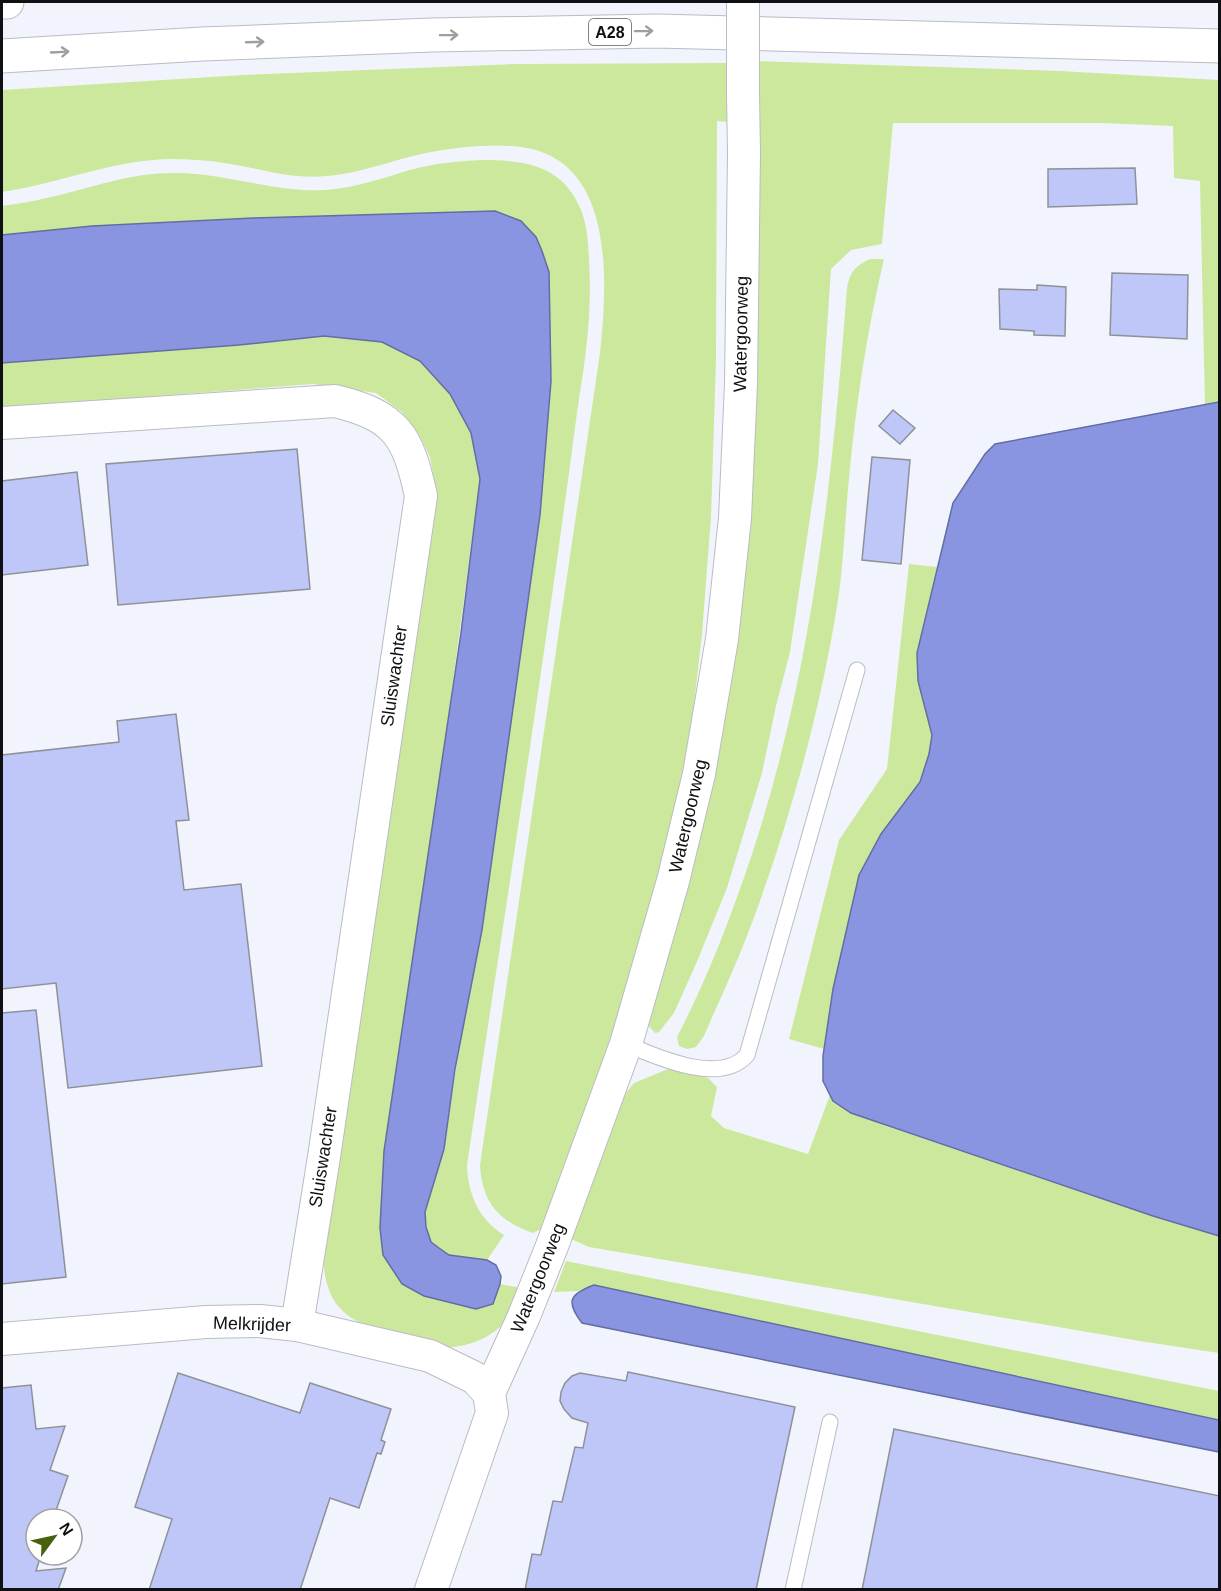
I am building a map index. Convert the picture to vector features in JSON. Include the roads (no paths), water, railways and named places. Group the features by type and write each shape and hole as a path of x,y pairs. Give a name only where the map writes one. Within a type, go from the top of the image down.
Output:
{"highway":[{"path":"2,2 7,2"},
{"name":"A28","path":"2,56 225,43 432,35 657,31 1220,46"}],"street":[{"name":"Watergoorweg","path":"431,1590 492,1413 489,1393 524,1316 552,1246 626,1044 670,892 700,764 722,639 735,518 741,384 743,2"},
{"name":"Sluiswachter","path":"2,423 335,401 361,407 394,428 406,445 414,465 421,496 324,1157 297,1325"},
{"name":"Melkrijder","path":"2,1339 206,1322 260,1321 297,1325 430,1356 475,1378 489,1393"}],"lane":[{"path":"626,1044 657,1057 706,1069 729,1068 747,1055 857,670"},
{"path":"793,1590 830,1422"}],"water":[{"path":"495,211 521,221 536,237 549,272 551,381 540,515 482,930 455,1069 444,1149 425,1212 426,1227 431,1242 439,1248 449,1255 487,1260 496,1265 501,1276 493,1304 476,1309 424,1296 402,1284 383,1255 380,1228 384,1151 461,633 480,479 471,433 450,394 420,361 382,342 324,336 239,345 2,363 2,235 92,226 253,218"},
{"path":"1220,402 1219,1236 1153,1216 851,1113 833,1101 823,1081 823,1056 833,989 859,875 881,834 920,782 929,754 932,735 918,681 917,653 953,503 985,454 995,444"},
{"path":"594,1285 1219,1420 1219,1452 582,1323 573,1309 573,1299 575,1295"}]}
